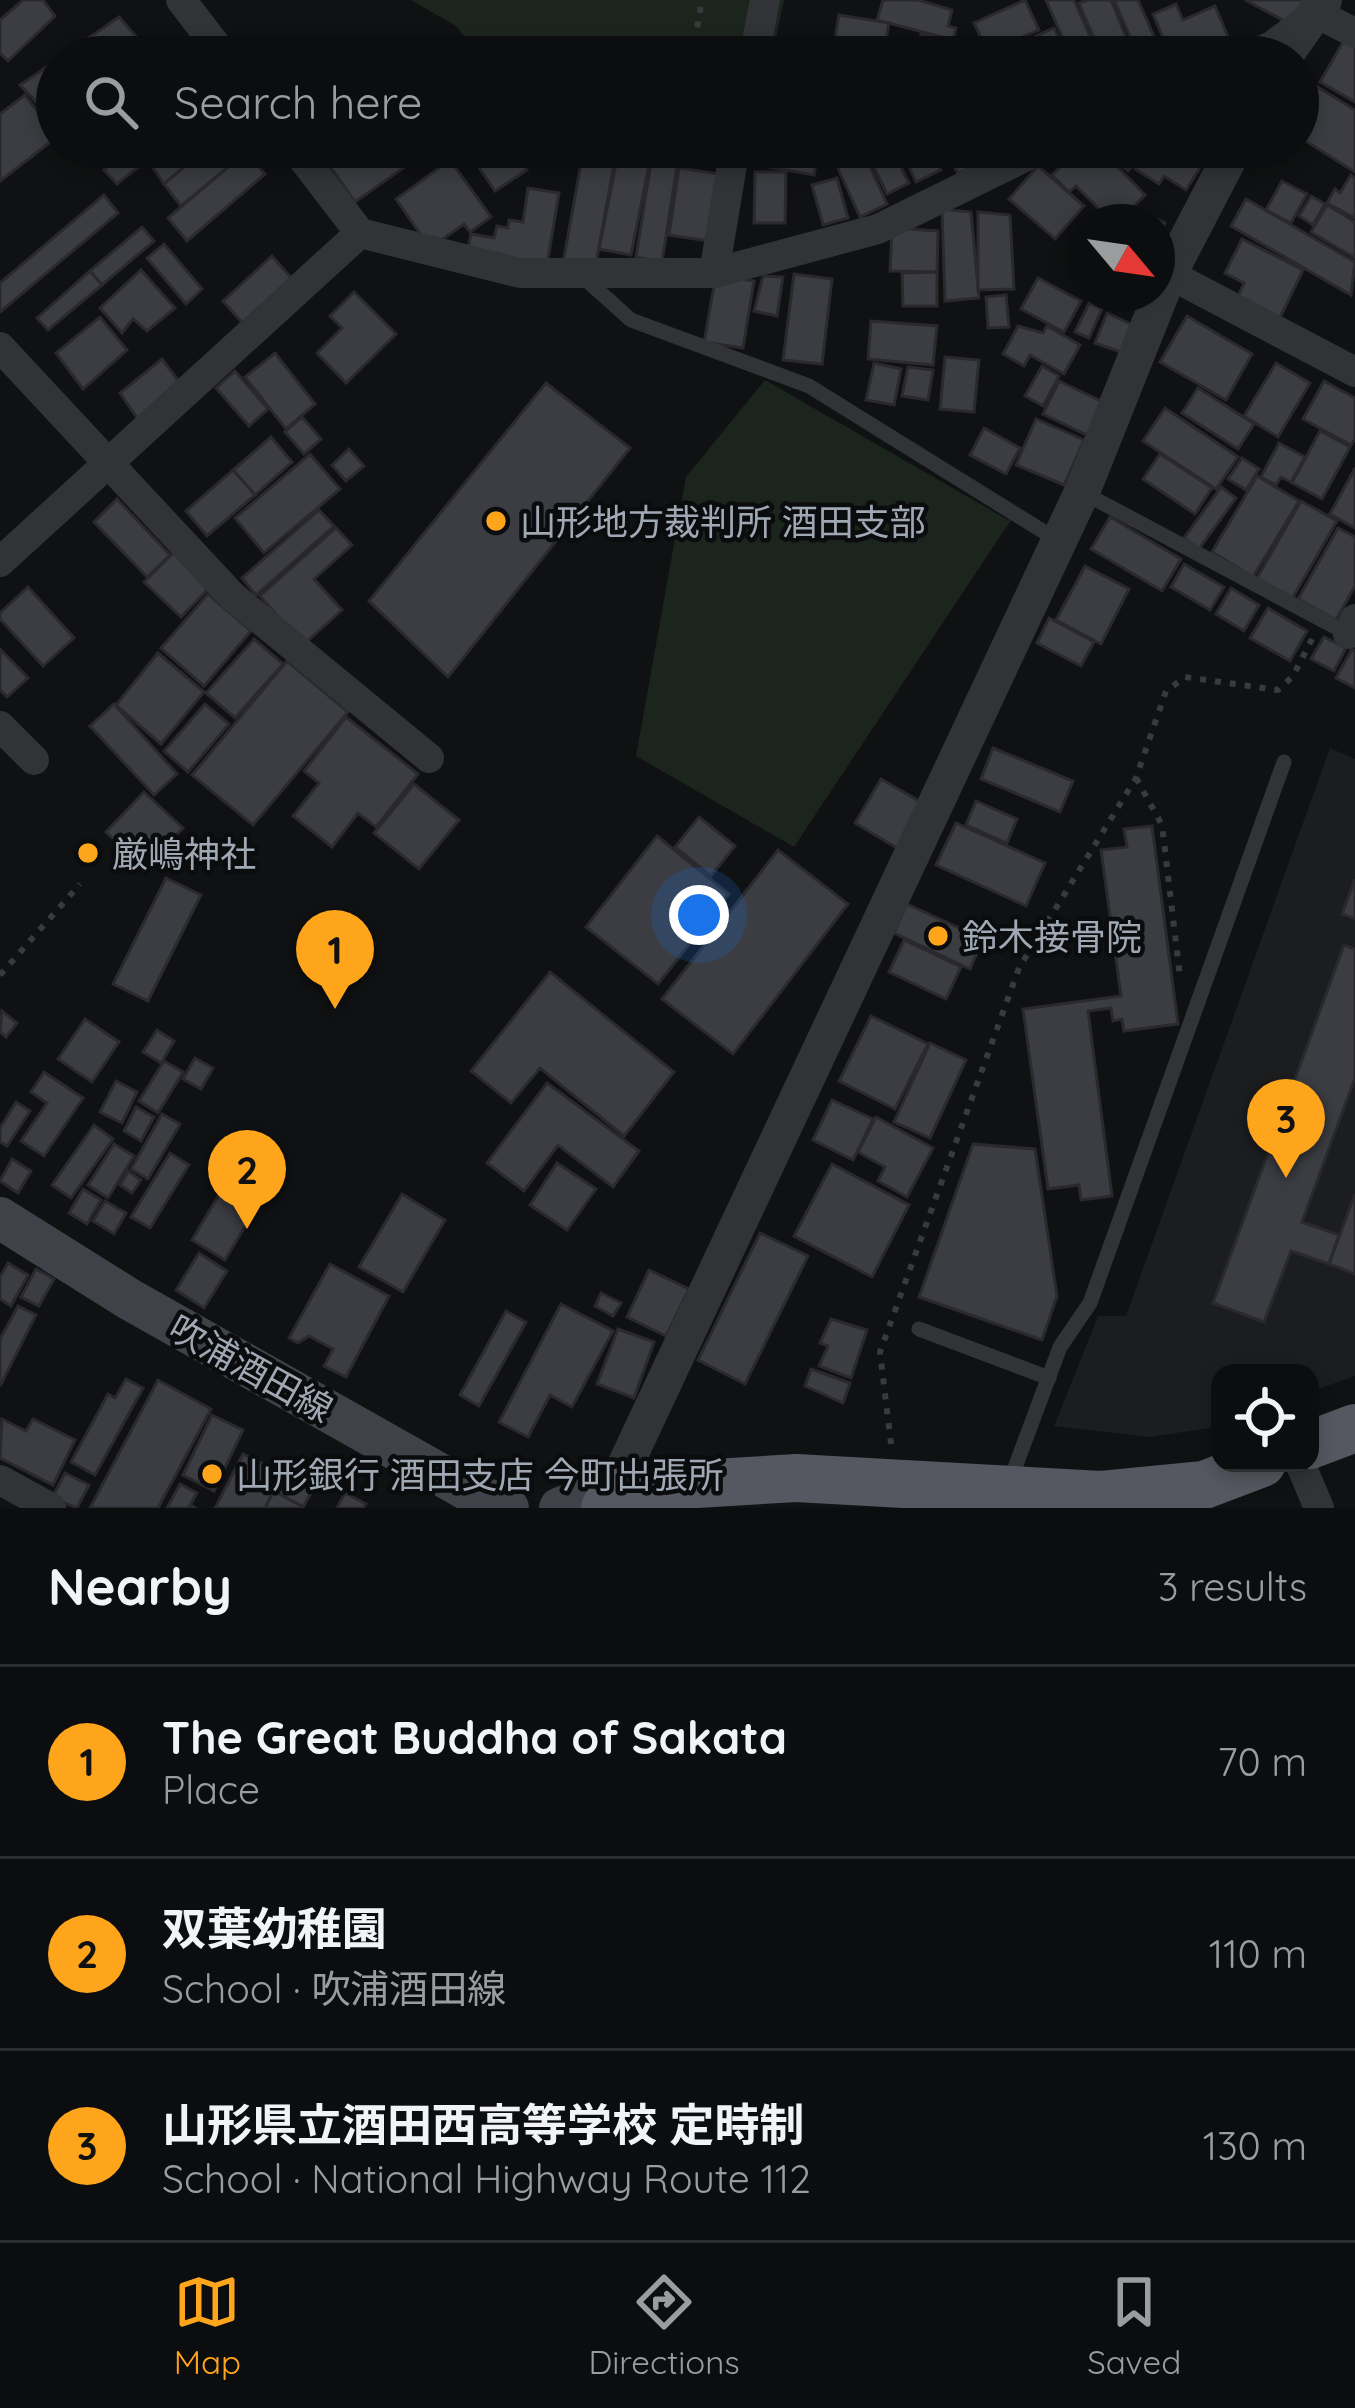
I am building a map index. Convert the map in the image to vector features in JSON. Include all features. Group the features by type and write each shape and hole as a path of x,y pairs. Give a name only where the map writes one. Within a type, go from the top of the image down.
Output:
{"highway":[{"path":"1319,1442 1355,1428"},
{"path":"610,1498 796,1478 1101,1495 1204,1485 1238,1472"}],"main road":[{"name":"吹浦酒田線","path":"0,1217 129,1299 475,1494 508,1508"},
{"path":"560,1508 610,1498"}],"street":[{"path":"181,0 209,36"},
{"path":"758,36 765,0"},
{"path":"1320,6 1355,33"},
{"path":"1284,36 1320,6"},
{"path":"1299,36 1320,6"},
{"path":"310,168 360,232 520,273 579,274 714,273 878,229 1002,168"},
{"path":"714,273 732,168"},
{"path":"1175,262 1223,168"},
{"path":"0,562 360,232"},
{"path":"1175,277 1355,372"},
{"path":"610,1498 1082,492 1154,312"},
{"path":"0,347 232,596 429,758"},
{"path":"0,726 34,760"},
{"path":"1304,1472 1319,1508"},
{"path":"0,1480 51,1508"}],"lane":[{"path":"579,274 631,320 809,386 1059,541"},
{"path":"1082,492 1345,627"},
{"path":"1006,1490 1060,1347 1090,1304 1284,761"},
{"path":"919,1329 1049,1378"}],"path":[{"path":"696,36 702,0"},
{"path":"895,1483 880,1352 1018,968 1136,778 1166,691 1185,677 1278,690 1345,627"},
{"path":"1136,778 1162,825 1187,1031"},
{"path":"0,975 80,884"}],"shaded area":[{"path":"411,0 784,0 776,36 464,36 456,26"},
{"path":"765,380 1008,520 1015,514 794,847 636,756 686,477"},
{"path":"1330,748 1355,759 1355,1376 1319,1389 1319,1364 1211,1364 1211,1428 1148,1437 1054,1426 1098,1316 1126,1316"}],"building":[{"path":"23,0 43,0 55,16 8,61 0,53 0,20"},
{"path":"883,0 918,0 952,10 948,26 956,28 954,36 938,36 877,20"},
{"path":"1025,0 1039,30 1024,36 980,36 974,23"},
{"path":"1046,0 1074,0 1090,36 1062,36"},
{"path":"1111,0 1126,36 1093,36 1079,3"},
{"path":"1114,0 1138,0 1154,36 1130,36"},
{"path":"1245,0 1306,0 1292,25"},
{"path":"1176,4 1183,20 1215,6 1228,36 1162,36 1153,14"},
{"path":"839,15 889,23 887,36 836,36"},
{"path":"119,17 136,36 91,36"},
{"path":"1344,40 1355,47 1355,102 1320,82"},
{"path":"36,74 36,102 20,85"},
{"path":"1319,88 1355,110 1355,172 1319,149"},
{"path":"25,95 36,109 36,153 0,181 0,114"},
{"path":"106,168 137,168 117,184"},
{"path":"153,168 183,168 164,184"},
{"path":"183,168 227,168 181,206 164,184"},
{"path":"227,168 260,168 265,174 187,241 168,218"},
{"path":"332,168 403,168 355,202"},
{"path":"439,168 456,168 491,217 470,232 464,224 430,248 396,199"},
{"path":"479,168 526,168 527,170 495,191"},
{"path":"580,168 613,168 595,269 563,263"},
{"path":"615,168 648,168 631,255 599,249"},
{"path":"650,168 677,168 662,262 636,257"},
{"path":"679,168 725,175 715,242 669,235"},
{"path":"774,168 815,168 814,175"},
{"path":"838,168 871,168 887,204 860,217"},
{"path":"874,168 902,168 909,183 887,194"},
{"path":"910,168 940,168 941,170 916,182"},
{"path":"1036,168 1082,204 1067,204 1067,225 1055,239 1009,199"},
{"path":"1059,168 1119,168 1145,195 1136,204 1094,204 1076,186 1069,192 1052,175"},
{"path":"1200,168 1186,190 1164,176 1159,184 1135,169"},
{"path":"755,172 786,172 785,223 754,223"},
{"path":"1351,175 1355,178 1355,218 1327,203"},
{"path":"837,178 848,218 823,225 812,185"},
{"path":"1282,181 1307,194 1291,223 1266,210"},
{"path":"528,188 559,193 546,271 466,258 471,234 494,238 497,226 508,228 509,220 523,222"},
{"path":"104,195 118,213 0,312 0,283"},
{"path":"1311,196 1325,204 1313,225 1299,216"},
{"path":"1246,199 1355,262 1351,295 1231,226"},
{"path":"1327,205 1355,222 1355,258 1311,232"},
{"path":"942,209 971,212 979,298 945,301"},
{"path":"978,212 1010,215 1014,289 978,290"},
{"path":"142,227 154,241 102,285 90,271"},
{"path":"892,228 938,231 937,272 890,271"},
{"path":"1242,239 1303,270 1277,324 1235,303 1244,283 1225,273"},
{"path":"164,244 202,289 186,304 147,258"},
{"path":"272,256 295,282 245,326 223,301"},
{"path":"141,270 175,308 147,331 133,319 122,333 100,308"},
{"path":"90,271 102,285 48,330 37,318"},
{"path":"937,272 937,306 903,306 902,273"},
{"path":"794,274 832,279 822,364 783,360"},
{"path":"716,275 754,281 743,348 704,342"},
{"path":"763,276 783,277 777,316 754,311"},
{"path":"1038,278 1067,294 1067,312 1075,312 1064,332 1021,309"},
{"path":"354,292 396,334 346,383 317,353 342,328 330,316"},
{"path":"1006,295 1009,327 988,328 986,297"},
{"path":"1085,312 1101,312 1089,338 1075,332"},
{"path":"1107,313 1131,324 1121,352 1095,343"},
{"path":"1187,316 1252,354 1226,400 1160,362"},
{"path":"100,317 127,350 83,389 56,353"},
{"path":"871,321 937,326 933,365 868,359"},
{"path":"1018,326 1043,333 1047,326 1080,345 1064,374 1030,355 1024,366 1003,354"},
{"path":"275,353 315,404 286,429 245,377"},
{"path":"945,357 979,360 974,412 940,409"},
{"path":"162,359 180,383 138,419 120,393"},
{"path":"874,363 901,369 894,405 866,400"},
{"path":"1276,363 1310,383 1278,437 1244,416"},
{"path":"1042,366 1059,376 1043,406 1025,396"},
{"path":"908,367 933,370 928,400 902,396"},
{"path":"235,371 268,409 249,426 216,388"},
{"path":"1059,381 1103,402 1087,435 1043,414"},
{"path":"1324,381 1355,398 1351,445 1303,419"},
{"path":"546,383 630,448 448,677 369,601"},
{"path":"1198,388 1254,424 1238,449 1182,413"},
{"path":"1165,408 1238,457 1216,489 1143,441"},
{"path":"302,417 321,439 304,454 285,432"},
{"path":"1036,419 1084,440 1064,485 1016,465"},
{"path":"984,428 1020,448 1006,474 970,455"},
{"path":"1320,431 1350,447 1322,499 1292,483"},
{"path":"271,437 292,462 255,495 233,470"},
{"path":"1279,443 1305,457 1291,482 1281,477 1276,485 1261,477"},
{"path":"349,449 364,466 346,481 332,465"},
{"path":"310,454 340,489 264,553 235,518"},
{"path":"1160,454 1212,488 1195,514 1143,479"},
{"path":"1242,458 1259,469 1246,490 1228,479"},
{"path":"1355,468 1355,528 1330,514"},
{"path":"233,470 255,495 207,536 186,511"},
{"path":"1257,476 1299,501 1253,577 1212,552"},
{"path":"1221,487 1236,498 1199,549 1184,538"},
{"path":"117,499 170,555 147,577 94,522"},
{"path":"1301,501 1337,521 1292,599 1257,578"},
{"path":"319,510 334,526 256,595 242,578"},
{"path":"1110,517 1181,559 1162,591 1091,549"},
{"path":"336,528 352,545 314,579 342,610 303,645 260,596"},
{"path":"1338,528 1355,537 1355,586 1336,620 1298,599"},
{"path":"174,552 210,587 181,617 144,582"},
{"path":"1184,564 1224,587 1210,610 1171,587"},
{"path":"1085,566 1129,589 1101,644 1056,620"},
{"path":"28,587 74,638 43,666 0,619 0,613"},
{"path":"1231,588 1259,605 1244,631 1216,614"},
{"path":"208,594 251,631 204,686 161,648"},
{"path":"1268,608 1307,631 1290,661 1250,638"},
{"path":"1049,618 1094,642 1081,666 1037,643"},
{"path":"1324,637 1346,648 1334,671 1311,659"},
{"path":"254,639 283,664 235,718 206,693"},
{"path":"0,649 28,678 7,697 0,690"},
{"path":"1352,649 1355,651 1355,688 1336,678"},
{"path":"158,653 204,692 161,744 116,705"},
{"path":"287,661 348,712 253,825 192,775"},
{"path":"114,704 177,774 154,795 90,726"},
{"path":"205,704 229,724 188,772 164,751"},
{"path":"346,717 418,774 376,827 358,813 332,847 293,816 319,783 304,771"},
{"path":"993,748 1073,781 1060,812 981,779"},
{"path":"881,779 926,805 900,850 855,823"},
{"path":"414,784 459,820 419,869 374,833"},
{"path":"144,792 183,828 144,869 106,832"},
{"path":"976,801 1017,819 1007,843 966,825"},
{"path":"699,817 735,846 711,876 675,847"},
{"path":"956,823 1045,863 1026,906 936,865"},
{"path":"1152,826 1178,1024 1124,1031 1122,1019 1113,1021 1111,1008 1088,1011 1112,1196 1081,1200 1079,1185 1048,1189 1023,1009 1121,996 1101,850 1127,847 1124,829"},
{"path":"657,836 729,894 658,984 586,927"},
{"path":"778,850 848,904 733,1054 662,999"},
{"path":"166,878 201,895 148,1001 113,984"},
{"path":"1355,879 1355,919 1342,914"},
{"name":"鈴木接骨院","path":"907,904 983,939 970,969 894,933"},
{"path":"904,940 961,967 946,999 889,972"},
{"path":"1344,945 1355,949 1355,1078 1302,1222 1339,1235 1329,1264 1291,1251 1264,1322 1213,1303"},
{"path":"550,972 674,1072 624,1136 540,1068 511,1103 471,1071"},
{"path":"2,1011 17,1023 6,1037 0,1032"},
{"path":"871,1016 928,1044 895,1109 839,1081"},
{"path":"85,1019 119,1042 92,1082 58,1059"},
{"path":"157,1030 174,1041 161,1063 143,1052"},
{"path":"930,1043 966,1060 930,1138 894,1122"},
{"path":"195,1058 213,1068 201,1089 183,1079"},
{"path":"164,1061 183,1072 158,1113 139,1101"},
{"path":"44,1072 83,1098 44,1156 21,1141 47,1103 31,1092"},
{"path":"116,1081 137,1092 122,1123 100,1112"},
{"path":"547,1083 639,1151 613,1187 558,1145 524,1191 487,1163"},
{"path":"832,1100 873,1119 853,1160 813,1140"},
{"path":"16,1102 30,1111 7,1146 0,1142 0,1128"},
{"path":"136,1107 154,1117 141,1141 124,1131"},
{"path":"162,1114 180,1124 148,1179 131,1169"},
{"path":"876,1117 933,1148 907,1197 878,1181 885,1167 858,1152"},
{"path":"94,1125 113,1139 71,1198 52,1185"},
{"path":"114,1144 134,1156 108,1198 88,1185"},
{"path":"973,1144 1035,1149 1057,1296 1042,1340 919,1297"},
{"path":"170,1153 189,1165 150,1228 131,1217"},
{"path":"12,1159 31,1171 18,1193 0,1181"},
{"path":"557,1163 596,1189 567,1230 530,1205"},
{"path":"832,1164 909,1205 872,1277 794,1236"},
{"path":"128,1171 141,1180 132,1193 120,1185"},
{"path":"223,1188 256,1208 225,1260 192,1240"},
{"path":"83,1189 101,1200 87,1224 69,1213"},
{"path":"402,1194 445,1220 403,1292 359,1267"},
{"path":"1355,1194 1355,1274 1329,1264"},
{"path":"105,1201 126,1213 114,1234 93,1221"},
{"path":"760,1233 808,1256 745,1384 698,1360"},
{"path":"199,1253 227,1271 204,1308 176,1290"},
{"path":"8,1263 28,1275 11,1306 0,1299 0,1277"},
{"path":"330,1264 389,1296 346,1377 324,1366 333,1349 309,1336 298,1343 289,1338"},
{"path":"36,1269 54,1279 39,1306 21,1297"},
{"path":"649,1270 689,1289 666,1336 627,1317"},
{"path":"601,1293 621,1303 613,1316 595,1306"},
{"path":"561,1304 613,1331 572,1407 550,1395 528,1437 499,1422"},
{"path":"18,1306 36,1315 0,1386 0,1339"},
{"path":"506,1311 526,1322 479,1406 460,1395"},
{"path":"831,1319 867,1330 851,1378 819,1366 828,1346 820,1343"},
{"path":"618,1329 654,1342 634,1398 597,1384"},
{"path":"811,1369 850,1383 843,1403 805,1386"},
{"path":"126,1379 143,1388 95,1475 71,1462 108,1394 115,1398"},
{"path":"158,1380 211,1409 158,1508 90,1508"},
{"path":"212,1415 243,1430 214,1491 183,1475"},
{"path":"2,1419 26,1431 33,1419 75,1440 53,1485 0,1458"},
{"path":"243,1454 282,1473 274,1491 265,1508 215,1508"},
{"path":"290,1461 320,1478 303,1507 274,1491"},
{"path":"65,1473 89,1485 77,1508 52,1498"},
{"path":"180,1484 197,1493 190,1505 196,1508 167,1508"},
{"path":"274,1491 303,1507 303,1508 265,1508"},
{"path":"345,1493 366,1504 337,1508"}],"place":[{"name":"山形地方裁判所 酒田支部","path":"496,521"},
{"name":"厳嶋神社","path":"88,853"},
{"name":"鈴木接骨院","path":"938,936"},
{"name":"The Great Buddha of Sakata","path":"335,1009"},
{"name":"山形県立酒田西高等学校 定時制","path":"1286,1178"},
{"name":"双葉幼稚園","path":"247,1229"},
{"name":"山形銀行 酒田支店 今町出張所","path":"212,1474"}]}
